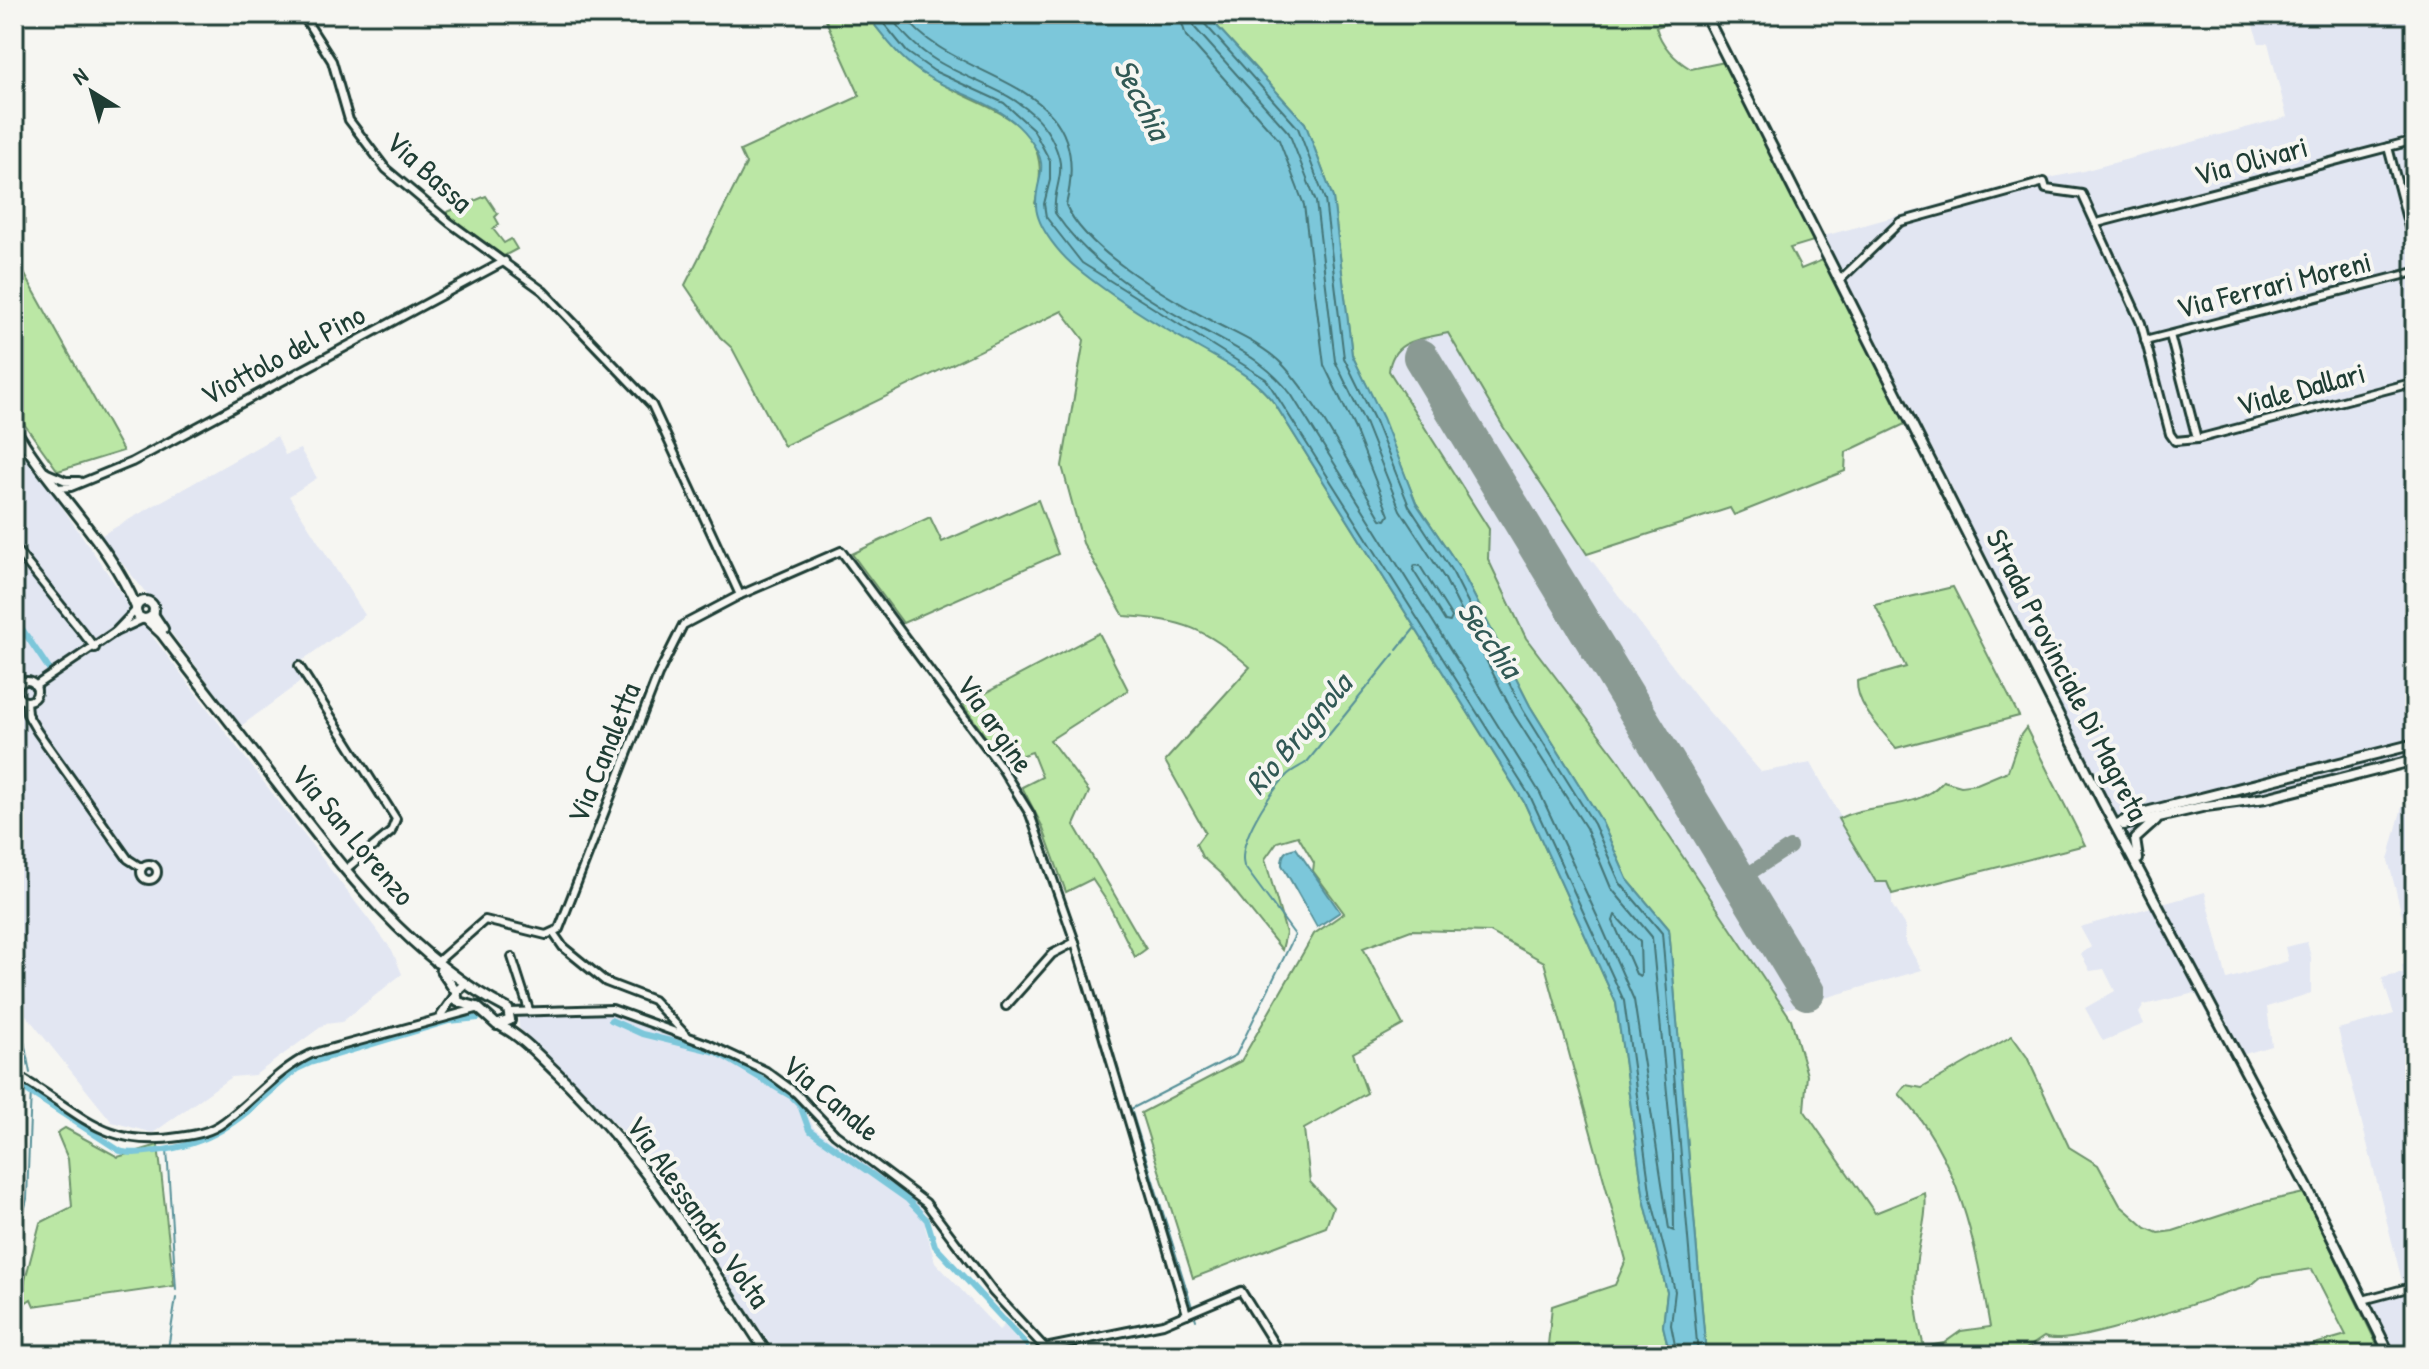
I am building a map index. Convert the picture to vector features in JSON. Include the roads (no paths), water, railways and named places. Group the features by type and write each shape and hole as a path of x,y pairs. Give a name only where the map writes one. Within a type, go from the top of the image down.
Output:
{"main road":[{"name":"Strada Provinciale Di Magreta","path":"1705,14 2115,825 2390,1355"},
{"path":"14,427 41,470 126,584 153,607 147,618 136,609 126,584"},
{"path":"136,609 145,601"},
{"name":"Via San Lorenzo","path":"147,618 345,870 436,963"},
{"path":"2115,825 2142,813 2415,744"},
{"path":"2115,825 2206,806 2266,798 2415,760"},
{"path":"2087,770 2094,773 2114,812 2142,813"},
{"path":"2259,784 2258,793 2266,798"},
{"path":"2150,893 2149,882 2135,854 2135,839 2146,825 2162,817"},
{"path":"436,963 510,1016 515,1033"},
{"path":"436,963 456,993 458,1002 480,1009 500,1026 515,1033"},
{"path":"456,993 465,984"},
{"path":"500,1026 510,1016"},
{"name":"Via Alessandro Volta","path":"515,1033 591,1106 642,1164 768,1355"}],"street":[{"name":"Via Bassa","path":"302,14 332,61 349,120 362,142 386,169 505,261"},
{"name":"Via Olivari","path":"2097,223 2415,140"},
{"path":"2388,147 2415,250"},
{"path":"1840,280 1900,222 2044,182 2046,189 2082,194 2135,307 2172,438 2180,442 2197,439 2170,335"},
{"name":"Viottolo del Pino","path":"54,488 132,462 505,261"},
{"path":"505,261 551,298 652,405 740,595"},
{"name":"Via Ferrari Moreni","path":"2145,341 2415,272"},
{"name":"Viale Dallari","path":"2197,439 2415,382"},
{"path":"41,470 68,484 66,503"},
{"path":"14,547 95,648"},
{"name":"Via Canaletta","path":"554,934 564,924 601,816 673,639 683,625 740,595 841,551"},
{"name":"Via argine","path":"841,551 1001,767 1023,802 1048,860 1191,1312"},
{"path":"35,686 95,648 136,609"},
{"path":"115,632 147,618"},
{"path":"299,666 396,819 391,832 345,870"},
{"path":"14,670 23,682 35,686"},
{"path":"23,682 15,693 26,701 27,714 37,731 128,859 142,868"},
{"path":"26,701 36,695 35,686"},
{"path":"436,963 488,920 538,934 554,934 563,947 606,982 653,1000 687,1036"},
{"path":"1006,1006 1052,954 1075,942"},
{"path":"512,957 529,1010"},
{"path":"439,1017 456,993"},
{"path":"14,1074 115,1136 146,1141 174,1138 219,1125 290,1067 311,1054 439,1017 480,1009"},
{"name":"Via Canale","path":"510,1016 529,1010 612,1009 687,1036 777,1077 835,1134 915,1193 934,1212 1045,1352"},
{"path":"2363,1300 2415,1286"},
{"path":"1045,1352 1153,1327 1241,1291 1281,1355"}],"water":[{"name":"Secchia","path":"866,14 1206,14 1305,123 1333,198 1352,355 1383,418 1416,503 1460,568 1530,706 1601,820 1627,879 1669,929 1706,1355 1670,1355 1663,1326 1667,1292 1644,1199 1616,1003 1524,802 1275,404 1247,377 1134,310 1072,264 1058,250 1037,215 1036,196 1041,165 1040,157 1028,137 995,109 930,78 911,65"},
{"path":"1296,848 1340,912 1317,927 1282,865 1285,853"}],"waterway":[{"path":"14,617 49,669"},
{"name":"Rio Brugnola","path":"1397,650 1414,629"},
{"name":"Rio Brugnola","path":"1196,1320 1131,1109 1236,1055 1295,935 1244,866 1245,844 1263,806 1279,784 1290,772 1307,762 1394,654"},
{"path":"14,1012 20,1020 30,1073"},
{"path":"14,1082 120,1151 156,1151 199,1141 217,1132 249,1111 297,1069 310,1063 449,1021 478,1018"},
{"path":"611,1020 642,1034 716,1052 792,1097 800,1105 809,1130 907,1199 927,1220 935,1246 1027,1345"},
{"path":"14,1251 27,1199 31,1088"},
{"path":"167,1149 176,1290"},
{"path":"167,1355 176,1298"}]}
